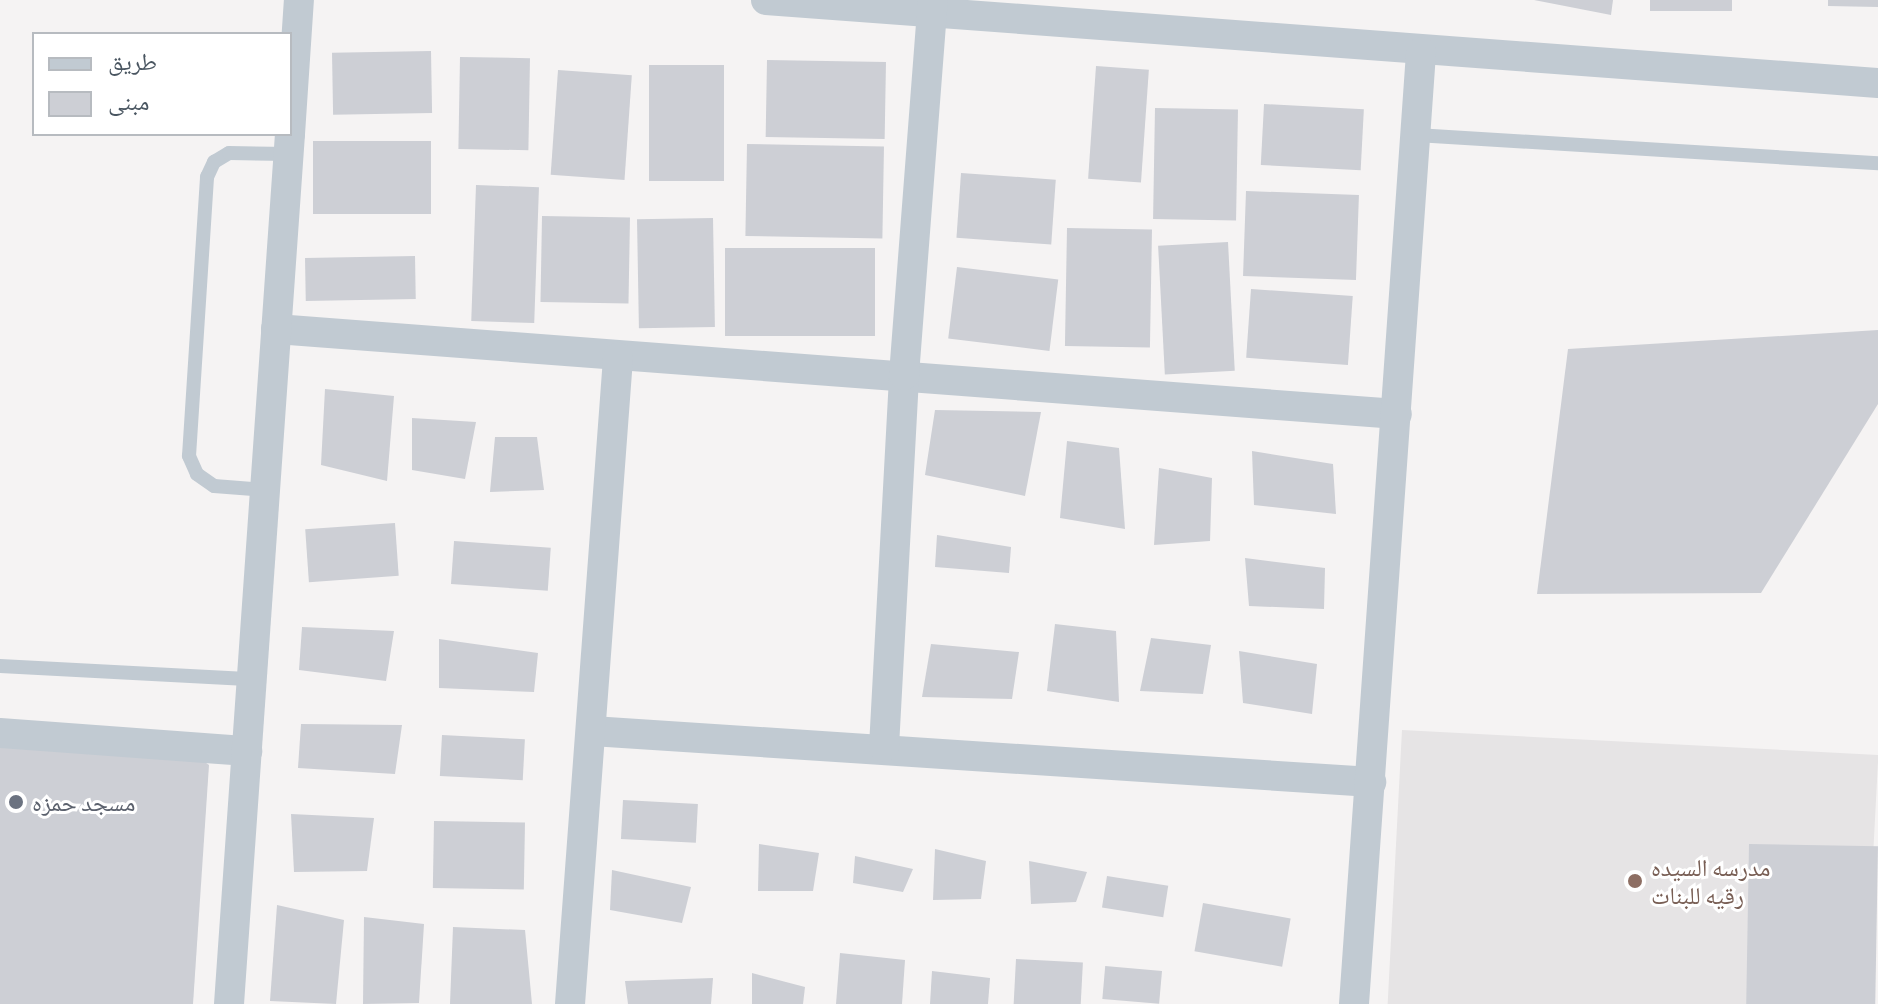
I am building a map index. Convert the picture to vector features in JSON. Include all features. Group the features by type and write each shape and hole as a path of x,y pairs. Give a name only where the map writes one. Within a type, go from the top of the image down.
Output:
{"street":[{"path":"292,109 299,0"},
{"path":"766,0 932,6 1421,52 1878,83"},
{"path":"884,747 904,375 932,6"},
{"path":"1354,1004 1421,52"},
{"path":"229,1004 290,140"},
{"path":"276,329 618,358 904,375 1397,414"},
{"path":"570,1004 618,358"},
{"path":"592,731 884,747 1371,782"},
{"path":"0,733 247,751"}],"lane":[{"path":"1416,135 1878,163"},
{"path":"265,490 214,486 197,474 189,456 207,177 214,162 229,153 290,140"},
{"path":"0,666 252,679"}],"shaded area":[{"name":"مدرسه السيده رقيه للبنات","path":"1402,730 1878,755 1865,1004 1388,1004"}],"building":[{"path":"1534,0 1613,0 1611,15"},
{"path":"1650,0 1732,0 1732,11 1650,11"},
{"path":"1828,0 1878,0 1878,7 1828,6"},
{"path":"431,51 432,113 333,115 332,53"},
{"path":"460,57 530,58 528,150 458,149"},
{"path":"767,60 886,62 885,139 766,137"},
{"path":"649,65 724,65 724,181 649,181"},
{"path":"1096,66 1149,70 1141,182 1088,179"},
{"path":"558,70 632,75 624,180 551,175"},
{"path":"1264,104 1364,109 1361,170 1261,165"},
{"path":"1155,108 1238,109 1236,220 1153,219"},
{"path":"313,141 431,141 431,214 313,214"},
{"path":"747,144 884,146 882,238 745,236"},
{"path":"961,173 1056,180 1051,244 956,238"},
{"path":"476,185 539,187 534,323 471,321"},
{"path":"1246,191 1359,195 1356,280 1243,276"},
{"path":"542,216 630,218 628,304 540,302"},
{"path":"713,218 715,327 639,328 637,219"},
{"path":"1067,228 1152,229 1150,347 1065,346"},
{"path":"1228,242 1235,371 1165,374 1158,246"},
{"path":"725,248 875,248 875,336 725,336"},
{"path":"415,256 416,299 306,301 305,258"},
{"path":"957,267 1058,279 1049,351 948,338"},
{"path":"1251,289 1353,296 1348,365 1246,358"},
{"path":"1878,330 1878,404 1761,593 1537,594 1568,349"},
{"path":"325,389 394,396 387,481 321,465"},
{"path":"935,410 1041,412 1025,496 925,475"},
{"path":"412,418 476,422 465,479 412,470"},
{"path":"495,437 537,437 544,490 490,492"},
{"path":"1067,441 1119,448 1125,529 1060,518"},
{"path":"1252,451 1333,464 1336,514 1254,505"},
{"path":"1159,468 1212,478 1210,541 1154,545"},
{"path":"395,523 399,576 309,582 305,529"},
{"path":"937,535 1011,547 1009,573 935,567"},
{"path":"454,541 551,548 548,591 451,584"},
{"path":"1245,558 1325,568 1324,609 1249,606"},
{"path":"1055,624 1116,631 1119,702 1047,691"},
{"path":"302,627 394,631 386,681 299,670"},
{"path":"1151,638 1211,645 1203,694 1140,691"},
{"path":"439,639 538,653 534,692 439,688"},
{"path":"931,644 1019,652 1012,699 922,697"},
{"path":"1239,651 1317,664 1312,714 1243,703"},
{"path":"301,724 402,725 395,774 298,768"},
{"path":"442,735 525,739 523,780 440,776"},
{"path":"0,746 195,755 209,765 193,1004 0,1004"},
{"path":"623,800 698,804 696,843 621,839"},
{"path":"291,814 374,818 367,871 294,872"},
{"path":"434,821 525,823 524,890 433,888"},
{"path":"759,844 819,853 813,891 758,891"},
{"path":"1749,844 1878,846 1875,1004 1746,1004"},
{"path":"935,849 986,861 981,899 933,900"},
{"path":"855,856 913,869 903,892 853,883"},
{"path":"1029,861 1087,872 1076,902 1031,904"},
{"path":"612,870 691,887 682,923 610,910"},
{"path":"1107,876 1168,886 1163,917 1102,908"},
{"path":"1203,903 1291,918 1282,967 1194,951"},
{"path":"277,905 344,920 336,1004 270,1001"},
{"path":"364,917 424,924 419,1003 363,1004"},
{"path":"453,927 525,930 532,1004 450,1004"},
{"path":"840,953 905,960 902,1004 836,1004"},
{"path":"1016,959 1083,963 1081,1004 1014,1004"},
{"path":"1105,966 1162,971 1159,1004 1102,999"},
{"path":"932,971 990,978 988,1004 930,1004"},
{"path":"752,973 805,987 803,1004 752,1004"},
{"path":"713,978 711,1004 628,1004 625,981"}],"place":[{"name":"مسجد حمزه","path":"16,802"},
{"name":"مدرسه السيده رقيه للبنات","path":"1635,881"}]}
